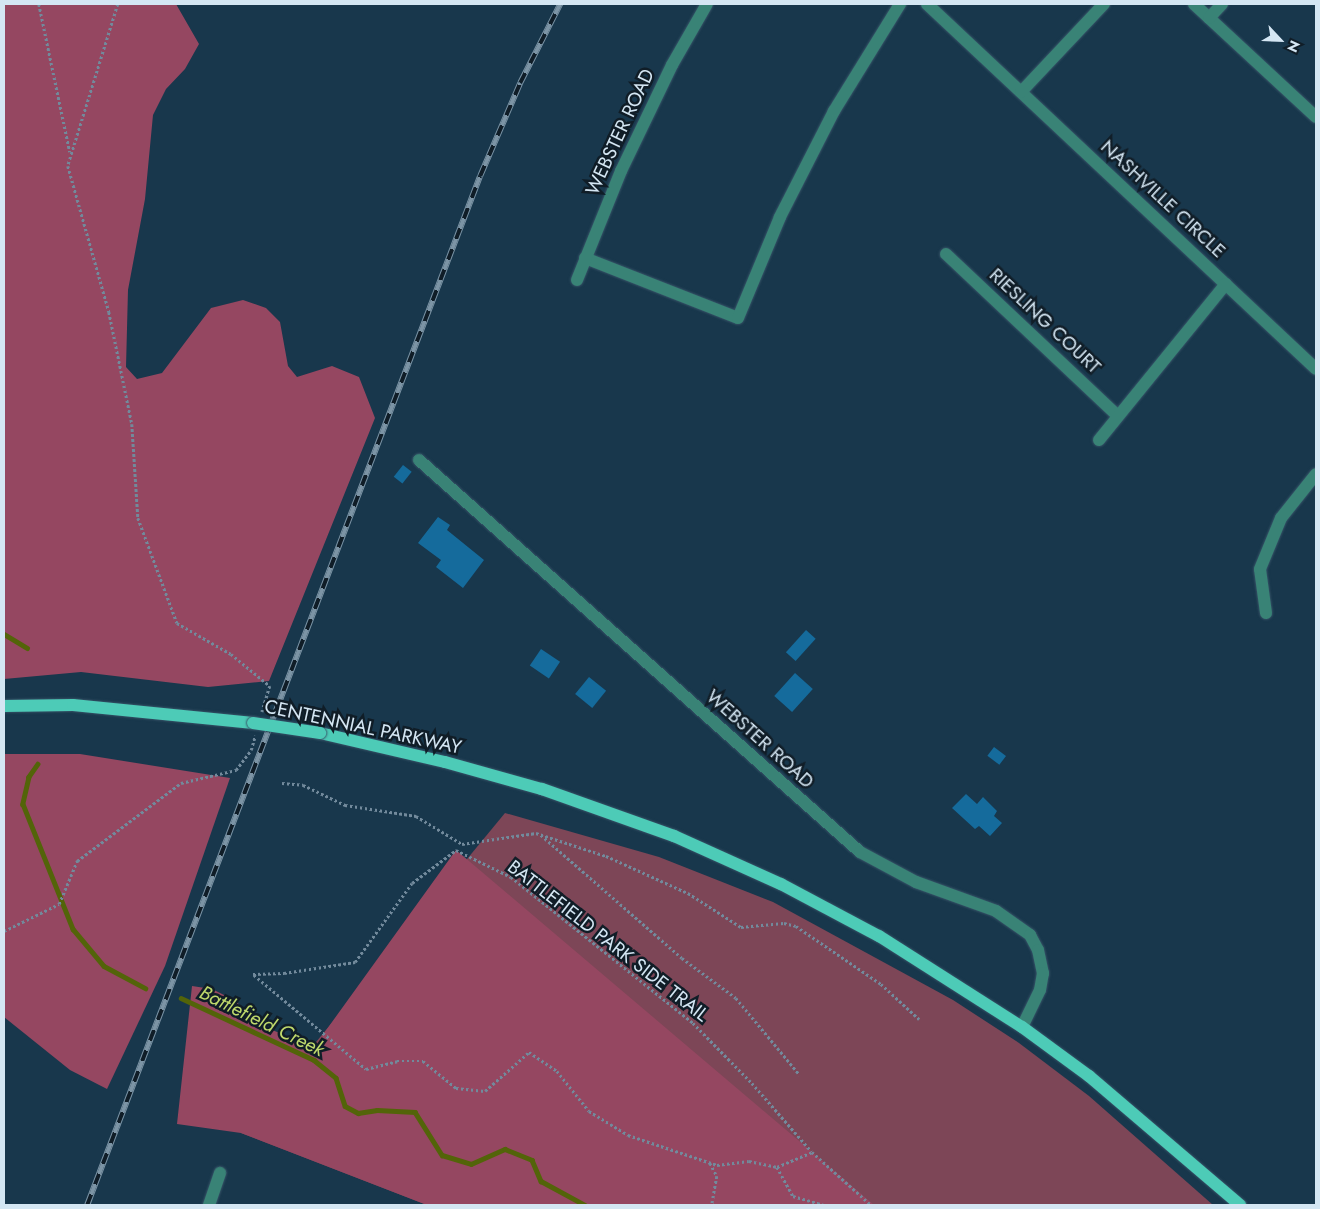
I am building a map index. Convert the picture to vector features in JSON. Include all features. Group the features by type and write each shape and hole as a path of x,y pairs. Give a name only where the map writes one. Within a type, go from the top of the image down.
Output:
{"main road":[{"name":"CENTENNIAL PARKWAY","path":"4,706 73,705 253,722 320,733 445,762 542,789 674,836 781,884 879,936 1022,1027 1089,1076 1240,1205"}],"street":[{"name":"WEBSTER ROAD","path":"577,280 621,171 672,65 707,4"},
{"path":"585,258 738,318 780,217 834,111 900,4"},
{"name":"NASHVILLE CIRCLE","path":"926,4 1226,284 1099,440"},
{"path":"1022,92 1104,4"},
{"path":"1194,4 1316,117"},
{"path":"1209,18 1222,4"},
{"name":"RIESLING COURT","path":"946,254 1118,416"},
{"path":"1226,284 1316,369"},
{"name":"WEBSTER ROAD","path":"419,460 860,852 916,882 996,911 1030,935 1038,950 1043,973 1040,990 1022,1027"},
{"path":"1266,613 1260,569 1281,518 1316,474"},
{"path":"209,1205 220,1173"}],"path":[{"path":"39,4 70,154"},
{"path":"118,4 88,108 70,154 68,166 109,312 132,424 138,518 177,624 231,654 270,686"},
{"path":"4,931 59,904 77,861 181,783 236,770 251,750"},
{"path":"282,782 303,785 344,805 416,816 462,844 540,834 606,856 688,893 741,927 784,923 796,926 881,984 919,1019"},
{"path":"540,834 682,958 736,998 800,1075"},
{"name":"BATTLEFIELD PARK SIDE TRAIL","path":"710,1163 628,1136 589,1111 557,1071 529,1052 485,1091 456,1088 423,1061 397,1061 366,1069 253,974 284,973 355,962 412,883 456,850 510,877 693,1023 752,1083 812,1152 871,1205"},
{"path":"710,1163 718,1165 749,1162 777,1167 812,1152"},
{"path":"710,1163 717,1176 712,1205"},
{"path":"777,1167 793,1196 825,1205"}],"shaded area":[{"path":"4,4 176,4 199,44 185,69 166,89 153,115 145,199 128,290 126,367 137,379 162,373 211,308 243,300 266,308 280,322 288,366 297,377 332,366 359,377 375,418 269,681 208,687 81,672 4,679"},
{"path":"4,754 80,754 230,778 165,966 107,1089 70,1070 4,1017"},
{"path":"505,813 659,857 773,902 953,1000 1019,1043 1089,1096 1213,1205 427,1205 241,1133"},
{"path":"456,850 874,1205 427,1205 241,1133 177,1124 192,986 212,989 236,1001 255,1023 314,1047"}],"building":[{"path":"403,465 412,472 402,484 394,477"},
{"path":"438,517 450,525 447,530 484,560 463,588 436,567 441,560 418,543"},
{"path":"806,630 816,639 796,661 786,652"},
{"path":"541,649 560,662 549,678 530,666"},
{"path":"795,673 813,689 792,712 774,696"},
{"path":"589,677 606,691 592,708 575,694"},
{"path":"994,747 1006,756 999,765 987,756"},
{"path":"966,794 977,804 983,797 997,811 994,816 1002,823 990,836 979,826 975,829 952,808"}],"waterway":[{"name":"Battlefield Creek","path":"4,634 27,648"},
{"name":"Battlefield Creek","path":"38,764 29,777 23,804 73,929 104,966 145,988"},
{"name":"Battlefield Creek","path":"181,998 314,1060 336,1078 345,1106 358,1113 377,1110 415,1112 442,1155 471,1164 505,1149 532,1160 541,1181 585,1205"}],"railway":[{"path":"87,1205 480,176 520,83 560,4"}]}
